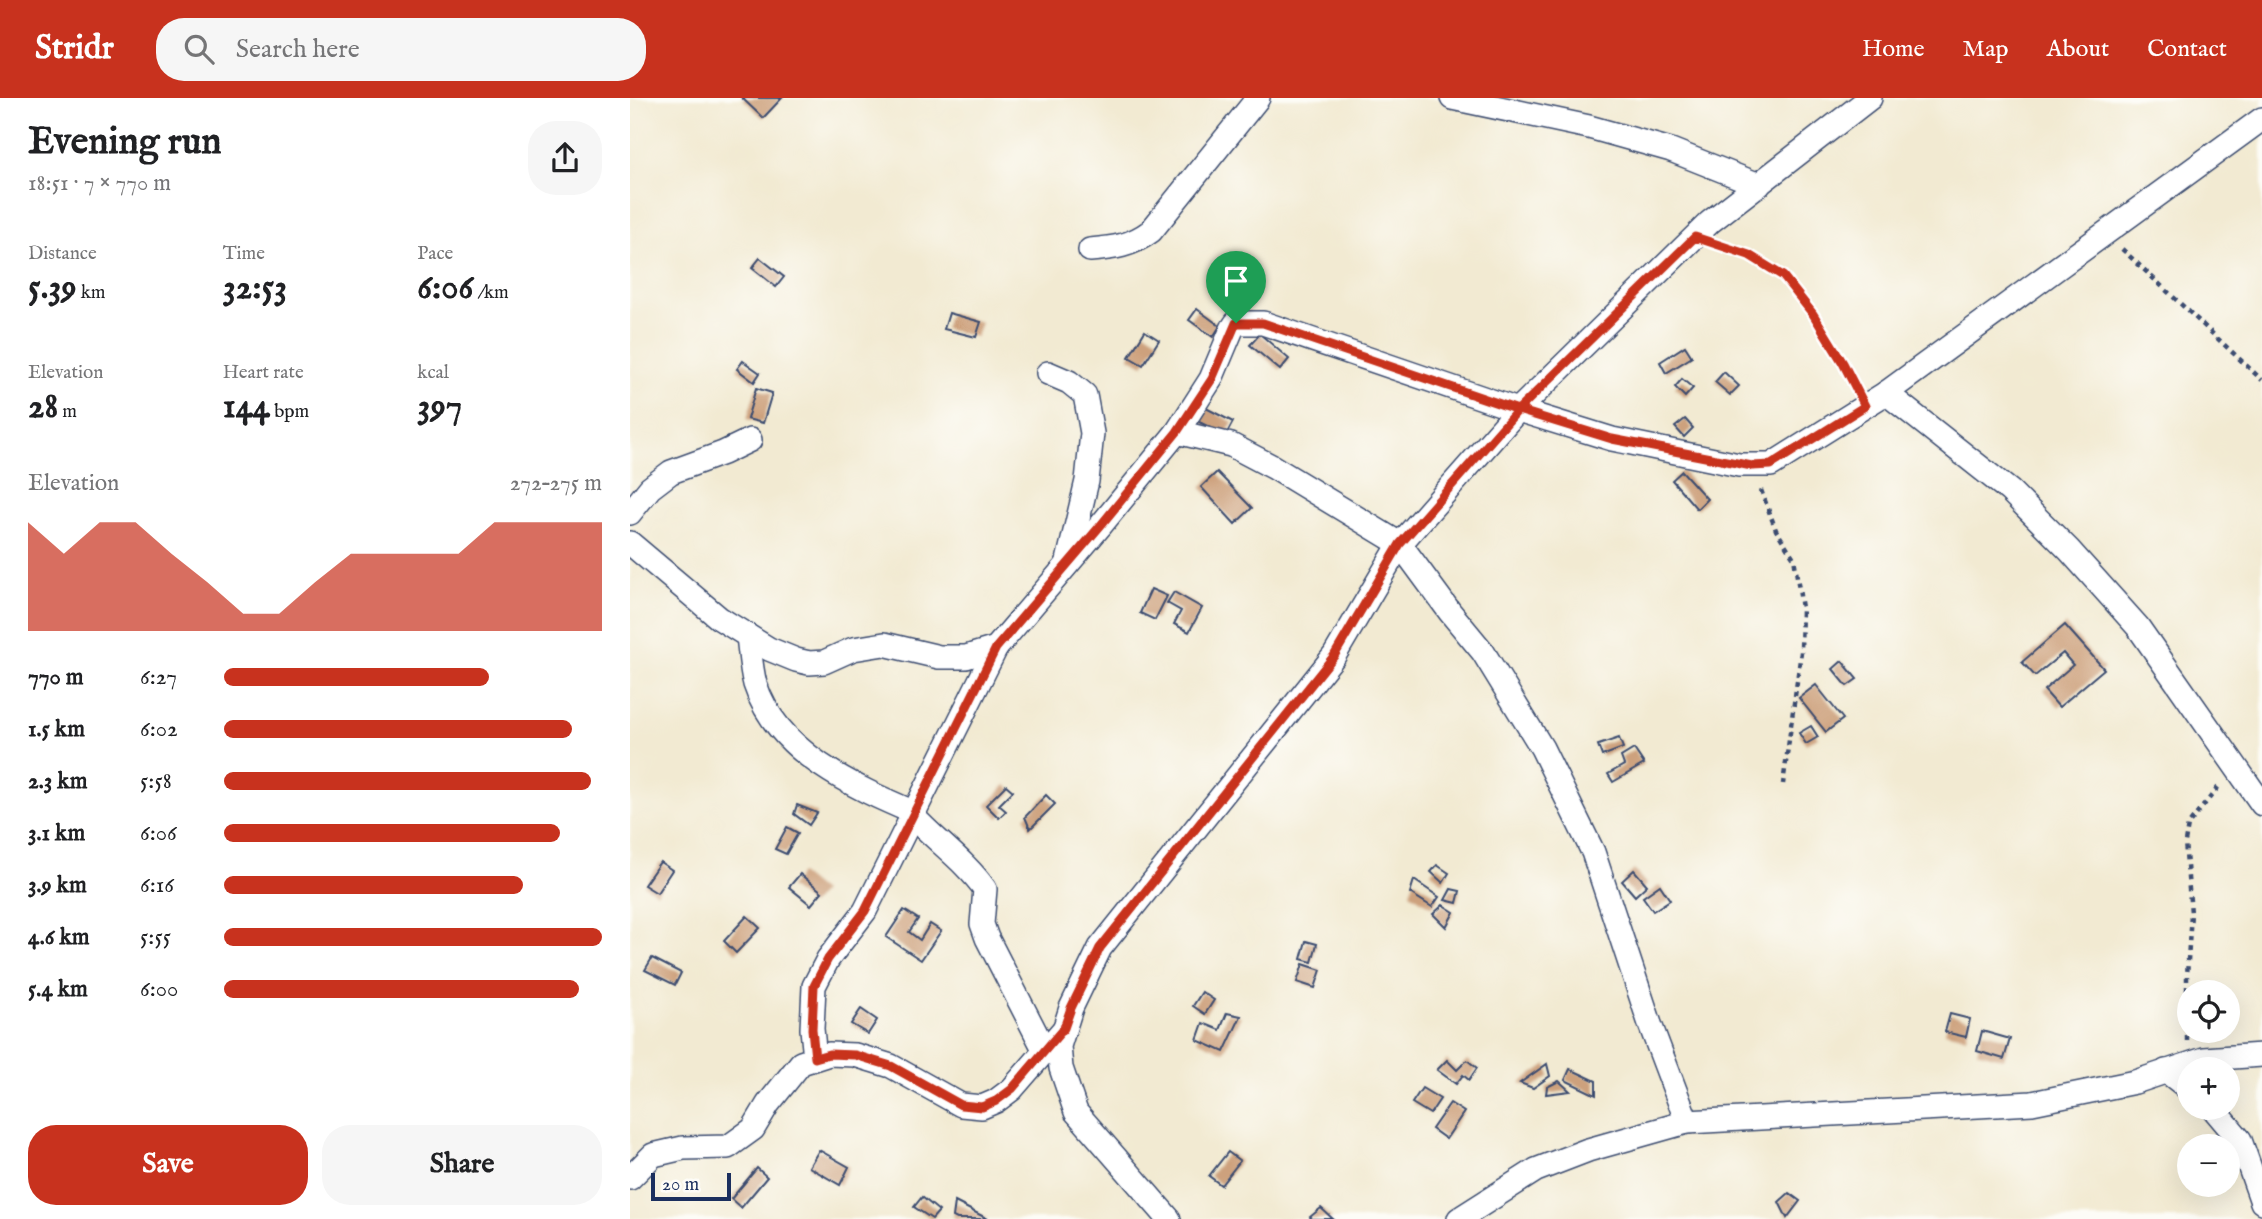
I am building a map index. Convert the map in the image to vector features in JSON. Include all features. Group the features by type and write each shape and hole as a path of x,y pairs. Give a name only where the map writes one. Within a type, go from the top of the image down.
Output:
{"street":[{"path":"1090,250 1135,243 1151,231 1258,98"},
{"path":"1452,98 1588,127 1671,150 1759,185"},
{"path":"1169,1219 1076,1112 1061,1068 1059,1046 1064,1028 1100,948 1334,656 1400,544 1518,410 1695,237 1870,98"},
{"path":"815,1058 812,1029 814,986 828,959 865,911 996,648 1177,432 1212,379 1236,323 1263,323 1518,410 1612,439 1752,466 1771,465 1886,393 2262,119"},
{"path":"1048,373 1069,382 1085,395 1092,433 1087,481 1067,564"},
{"path":"1886,393 2010,491 2069,550 2138,627 2262,804"},
{"path":"1177,432 1231,445 1273,467 1400,544 1483,652 1542,748 1593,852 1650,1024 1687,1122"},
{"path":"630,513 650,488 671,472 750,440"},
{"path":"630,543 719,618 769,649 809,663 824,662 853,649 884,644 939,657 966,657 996,648"},
{"path":"748,636 755,684 771,717 792,742 830,770 914,815 936,841 977,878 985,889 982,924 987,938 1045,1051"},
{"path":"630,1178 653,1155 683,1148 728,1147 752,1129 768,1104 802,1063 815,1058 829,1054 855,1055 891,1066 961,1105 982,1107 1012,1089 1064,1028"},
{"path":"2233,1057 2262,1055"},
{"path":"1459,1219 1536,1170 1588,1150 1687,1122 2032,1103 2135,1082 2177,1068"},
{"path":"2166,1072 2177,1080"},
{"path":"2223,1120 2240,1140 2262,1202"}],"path":[{"path":"2105,233 2262,380"},
{"path":"1695,237 1749,255 1783,276 1813,314 1865,406"},
{"path":"1752,466 1776,530 1794,558 1802,608 1801,652 1783,784"},
{"path":"2188,1057 2187,976 2191,913 2185,842 2188,825 2236,766"}],"building":[{"path":"742,98 782,98 763,118"},
{"path":"760,258 784,277 776,287 752,268"},
{"path":"1197,309 1220,326 1213,337 1189,320"},
{"path":"949,313 981,322 976,337 944,329"},
{"path":"1145,331 1159,340 1143,365 1129,357"},
{"path":"1260,334 1289,359 1280,370 1250,345"},
{"path":"1685,346 1692,357 1666,373 1660,362"},
{"path":"743,361 760,373 754,382 737,369"},
{"path":"1724,372 1739,386 1730,395 1715,382"},
{"path":"1682,379 1693,388 1685,397 1675,387"},
{"path":"756,388 772,393 763,423 747,419"},
{"path":"1202,406 1233,422 1226,435 1195,420"},
{"path":"1685,419 1693,428 1684,437 1675,427"},
{"path":"1682,471 1707,499 1697,509 1672,480"},
{"path":"1217,472 1252,508 1235,524 1201,487"},
{"path":"1151,589 1167,596 1155,620 1140,613"},
{"path":"1174,592 1202,608 1189,632 1174,624 1181,611 1167,603"},
{"path":"2065,625 2104,669 2059,707 2044,690 2073,665 2063,653 2035,676 2022,662"},
{"path":"1842,661 1857,679 1847,686 1833,669"},
{"path":"1816,685 1843,719 1826,732 1799,698"},
{"path":"1811,726 1818,737 1806,744 1799,733"},
{"path":"1619,738 1623,748 1602,756 1598,745"},
{"path":"1634,749 1644,764 1613,782 1608,774 1624,765 1621,757"},
{"path":"1006,785 1013,791 999,805 1006,811 999,818 986,805"},
{"path":"1046,795 1055,804 1030,829 1025,817"},
{"path":"797,805 817,813 809,825 794,814"},
{"path":"787,827 798,833 786,854 775,849"},
{"path":"660,862 672,870 657,893 644,885"},
{"path":"1437,865 1449,873 1443,883 1431,872"},
{"path":"1634,870 1647,885 1635,896 1622,881"},
{"path":"800,874 822,892 811,905 789,887"},
{"path":"1414,880 1439,897 1432,907 1410,893"},
{"path":"1660,885 1670,900 1653,911 1643,897"},
{"path":"1451,889 1460,891 1457,903 1445,900"},
{"path":"1443,905 1454,912 1446,927 1433,914"},
{"path":"904,910 918,919 909,932 920,940 930,924 941,931 921,960 886,937"},
{"path":"747,916 760,928 736,953 724,941"},
{"path":"1306,941 1317,944 1312,962 1301,959"},
{"path":"652,958 681,973 675,985 645,970"},
{"path":"1303,964 1321,970 1315,988 1297,982"},
{"path":"1202,992 1214,1000 1205,1014 1193,1006"},
{"path":"861,1009 877,1020 868,1034 851,1024"},
{"path":"1227,1013 1241,1016 1224,1052 1197,1040 1203,1023 1220,1030"},
{"path":"1950,1014 1970,1019 1966,1037 1945,1032"},
{"path":"1982,1031 2010,1039 2004,1059 1977,1051"},
{"path":"1447,1060 1457,1070 1467,1060 1477,1068 1469,1080 1463,1075 1456,1084 1437,1070"},
{"path":"1547,1064 1550,1076 1533,1088 1520,1083"},
{"path":"1570,1069 1596,1081 1596,1095 1565,1080"},
{"path":"1559,1081 1570,1091 1546,1094 1547,1087"},
{"path":"1422,1088 1440,1099 1430,1114 1412,1103"},
{"path":"1450,1103 1464,1112 1446,1139 1432,1129"},
{"path":"819,1150 849,1167 840,1185 809,1167"},
{"path":"1228,1152 1240,1161 1221,1185 1209,1176"},
{"path":"757,1168 767,1177 741,1208 731,1199"},
{"path":"1789,1193 1800,1201 1787,1218 1779,1202"},
{"path":"922,1197 939,1211 932,1219 914,1207"},
{"path":"955,1202 988,1219 953,1217"},
{"path":"1321,1208 1333,1219 1310,1217"}],"route":[{"path":"1236,323 1212,379 1177,432 996,648 865,911 828,959 814,986 812,1029 815,1058 829,1054 855,1055 891,1066 961,1105 982,1107 1012,1089 1064,1028 1100,948 1334,656 1400,544 1518,410 1612,439 1752,466 1771,465 1865,406 1813,314 1783,276 1749,255 1695,237 1518,410 1263,323 1236,323"}]}
